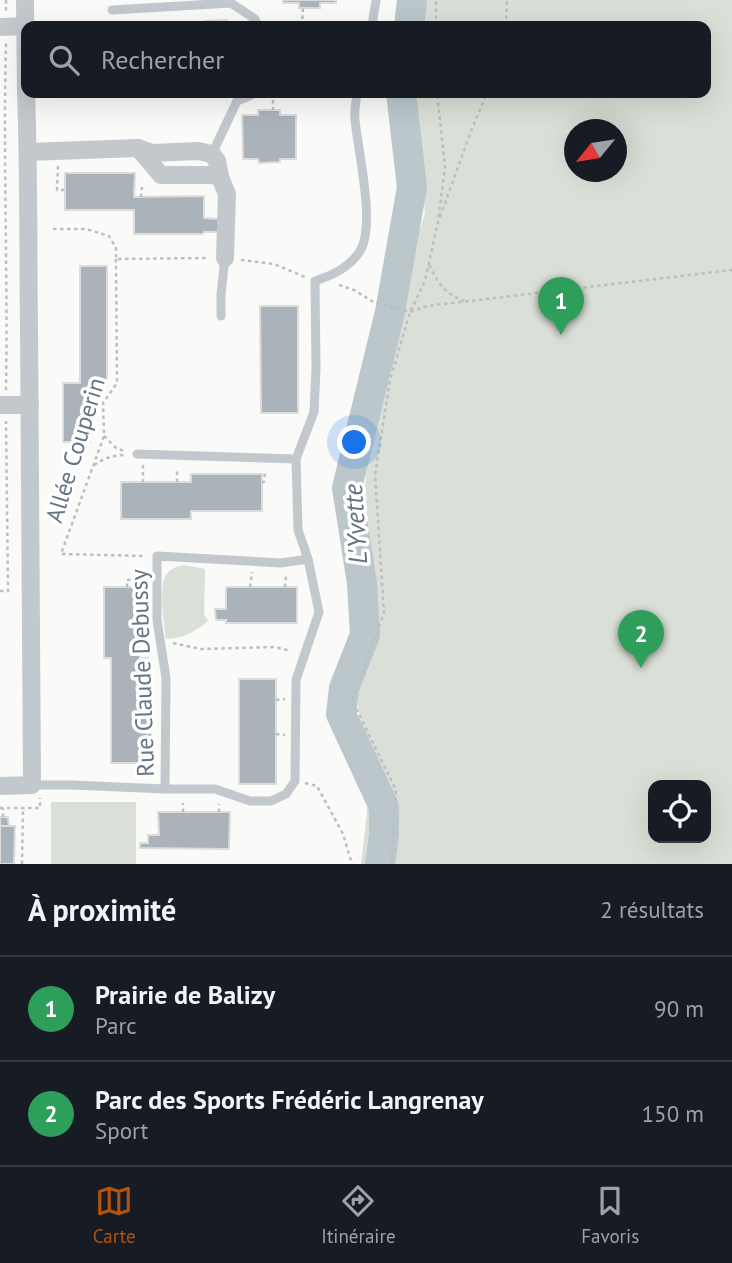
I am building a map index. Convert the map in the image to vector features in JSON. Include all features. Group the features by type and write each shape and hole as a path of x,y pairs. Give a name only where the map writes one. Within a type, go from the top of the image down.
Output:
{"street":[{"path":"21,70 11,27 25,0"},
{"path":"0,786 32,785 26,98"},
{"path":"28,152 138,148 152,153 198,151 212,154 217,161 227,194 225,258"},
{"path":"138,148 161,175 220,177"},
{"path":"3,405 30,405"}],"lane":[{"path":"373,21 376,0"},
{"path":"112,10 204,2 231,3 256,21"},
{"path":"212,154 237,101 244,98"},
{"path":"32,785 215,789 250,801 271,801 286,794 295,781 296,680 319,612 308,559 298,530 296,459 314,412 315,281 332,275 351,263 362,248 366,227 355,117 357,98"},
{"path":"221,316 225,258"},
{"path":"137,454 296,459"},
{"path":"157,556 281,563 308,559"},
{"name":"Rue Claude Debussy","path":"157,556 157,620 166,678 165,789"}],"path":[{"path":"436,0 436,21"},
{"path":"506,21 508,0"},
{"path":"302,21 303,8"},
{"path":"0,591 8,591 3,405 7,341 5,73 11,27"},
{"path":"0,74 5,73"},
{"path":"273,98 273,110"},
{"path":"391,864 396,790 352,700 384,613 375,475 390,380 410,312 425,281 438,222 445,167 438,98"},
{"path":"438,222 486,98"},
{"path":"0,109 5,109"},
{"path":"59,159 57,190 65,190"},
{"path":"0,162 6,162"},
{"path":"141,197 142,187"},
{"path":"53,229 86,229 109,236 116,248 116,259 225,258 274,264"},
{"name":"Allée Couperin","path":"116,259 117,383 103,403 104,436 61,554 157,556"},
{"path":"429,265 437,281 451,296 467,302"},
{"path":"375,303 410,312 427,306 732,270"},
{"path":"0,290 7,290"},
{"path":"0,339 7,341"},
{"path":"104,436 116,449 137,454"},
{"path":"93,466 101,460 117,455 137,454"},
{"path":"0,477 7,477"},
{"path":"0,527 7,527"},
{"path":"127,587 127,580 157,579"},
{"path":"160,643 170,642 201,649 275,647 304,654"},
{"path":"317,786 343,834 352,864"},
{"path":"3,817 2,808 23,808 22,864"}],"shaded area":[{"path":"418,0 732,0 732,864 361,864 367,812 367,750 353,684 374,640 365,486 379,378 401,291 425,213 415,98 711,98 711,21 416,21"},
{"path":"184,565 205,569 204,614 208,621 189,634 166,639 162,607 163,583 171,570"},
{"path":"51,802 136,802 136,864 51,864"}],"building":[{"path":"283,0 336,0 336,3 320,3 320,8 299,8 299,3 283,3"},
{"path":"258,110 280,110 280,115 296,115 296,159 259,163 258,159 243,159 242,115 258,115"},
{"path":"65,173 135,173 134,197 204,196 204,218 218,219 218,232 134,234 134,210 65,210"},
{"path":"80,266 107,266 107,383 91,383 90,442 63,442 63,383 80,383"},
{"path":"260,306 298,306 298,413 261,413"},
{"path":"191,474 262,474 262,511 191,511 191,519 121,519 121,482 191,482"},
{"path":"104,587 140,587 140,658 148,658 147,763 111,763 111,658 104,658"},
{"path":"226,587 297,587 297,623 226,623 226,620 216,620 215,609 226,609"},
{"path":"239,679 276,679 276,784 239,784"},
{"path":"158,812 230,812 229,849 140,848 140,843 148,843 148,835 159,835"},
{"path":"0,817 8,817 9,826 0,826"},
{"path":"0,826 15,826 14,864 0,864"}],"waterway":[{"name":"L'Yvette","path":"410,21 412,0"},
{"name":"L'Yvette","path":"380,864 384,807 341,714 344,688 365,635 362,583 347,488 390,312 412,187 402,98"}],"place":[{"name":"Prairie de Balizy","path":"561,335"},
{"name":"Parc des Sports Frédéric Langrenay","path":"641,668"}]}
